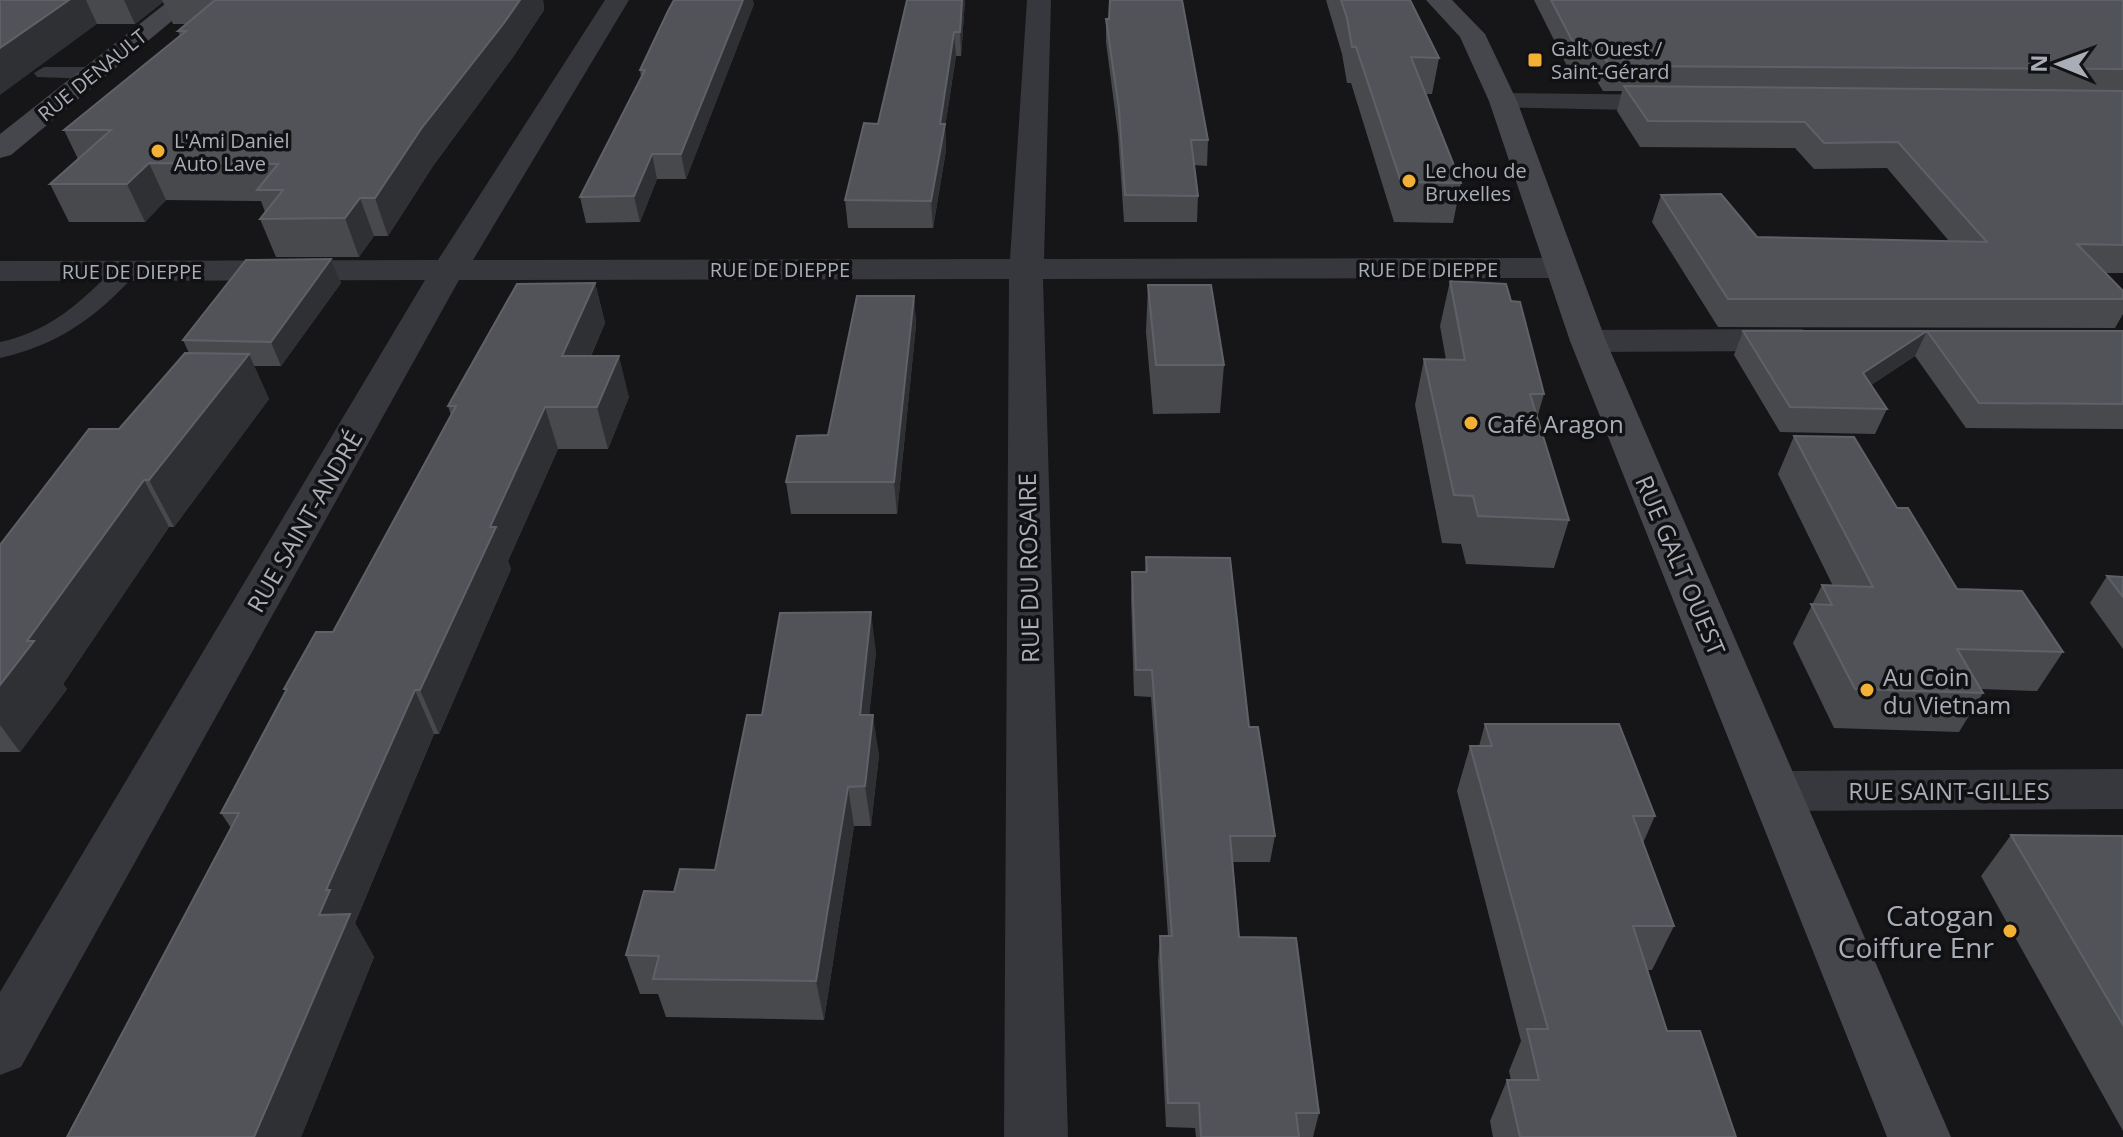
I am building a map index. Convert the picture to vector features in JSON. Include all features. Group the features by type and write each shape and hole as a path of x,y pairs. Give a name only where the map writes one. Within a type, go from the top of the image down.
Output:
{"main road":[{"name":"RUE DENAULT","path":"0,149 185,0"},
{"name":"RUE GALT OUEST","path":"1456,5 1503,101 1559,268 1588,341 1919,1137"}],"street":[{"name":"RUE SAINT-ANDRÉ","path":"0,1047 448,270 470,241 617,0"},
{"name":"RUE DU ROSAIRE","path":"1036,1137 1025,306 1039,0"},
{"path":"1503,101 1714,103"},
{"name":"RUE DE DIEPPE","path":"0,271 1559,268"},
{"path":"1588,341 1840,341"},
{"name":"RUE SAINT-GILLES","path":"1775,791 2123,789"}],"lane":[{"path":"44,73 95,73"},
{"path":"0,350 44,337 83,316 125,271"}],"building":[{"path":"0,0 69,0 0,48"},
{"path":"215,0 520,0 421,129 375,198 360,198 345,218 260,219 283,190 257,190 278,164 149,163 127,184 50,184 111,130 64,130 186,31 178,31"},
{"path":"674,0 743,0 681,154 652,154 634,196 580,197 645,70 640,70"},
{"path":"907,0 962,0 960,32 954,32 940,124 945,124 931,201 845,200 864,123 878,124"},
{"path":"1110,0 1182,0 1208,140 1191,140 1198,196 1125,195 1119,109 1106,19 1109,19"},
{"path":"1341,0 1410,0 1439,58 1411,57 1461,183 1401,182 1356,47 1352,47"},
{"path":"1551,0 2123,0 2123,69 1610,66 1598,48 1576,48"},
{"path":"1624,86 2123,91 2123,245 2077,244 2123,291 2123,299 1728,299 1661,195 1721,194 1757,237 1987,242 1898,142 1824,143 1805,122 1648,121"},
{"path":"331,259 271,342 183,340 246,260"},
{"path":"1450,281 1506,284 1511,301 1520,302 1544,394 1530,394 1569,520 1478,516 1473,496 1454,495 1424,359 1465,360"},
{"path":"595,283 562,356 619,356 597,407 545,407 490,527 496,527 420,690 415,690 326,890 330,890 319,915 350,914 254,1137 67,1137 239,813 221,813 287,689 284,689 316,632 333,632 456,406 448,406 517,284"},
{"path":"1148,285 1211,285 1224,365 1156,365"},
{"path":"857,296 914,296 894,482 786,482 797,436 828,435"},
{"path":"1743,331 1927,331 1863,373 1887,409 1790,407"},
{"path":"1927,331 2123,331 2123,404 1979,403"},
{"path":"185,353 249,354 149,480 144,480 27,641 34,641 0,685 0,545 89,429 119,429"},
{"path":"1794,436 1854,437 1897,508 1908,508 1957,589 2022,591 2063,652 1957,649 1983,693 1855,689 1811,604 1832,605 1822,585 1873,587"},
{"path":"1146,557 1230,558 1249,727 1258,727 1275,836 1230,836 1239,937 1296,938 1319,1113 1296,1113 1299,1137 1201,1137 1199,1103 1168,1103 1160,936 1172,936 1152,670 1136,670 1132,572 1147,572"},
{"path":"2107,576 2123,577 2123,597"},
{"path":"871,612 860,715 873,715 865,786 848,787 816,981 653,979 659,956 626,955 644,891 674,892 680,869 715,870 747,715 762,715 780,613"},
{"path":"1485,724 1619,724 1655,816 1633,816 1674,926 1633,926 1667,1031 1700,1031 1736,1137 1520,1137 1507,1080 1539,1080 1527,1029 1548,1029 1470,746 1492,746"},
{"path":"2011,835 2123,836 2123,1025"}],"place":[{"name":"Galt Ouest / Saint-Gérard","path":"1535,60"},
{"name":"L'Ami Daniel Auto Lave","path":"158,151"},
{"name":"Le chou de Bruxelles","path":"1409,181"},
{"name":"Café Aragon","path":"1471,423"},
{"name":"Au Coin du Vietnam","path":"1867,690"},
{"name":"Catogan Coiffure Enr","path":"2010,931"}]}
